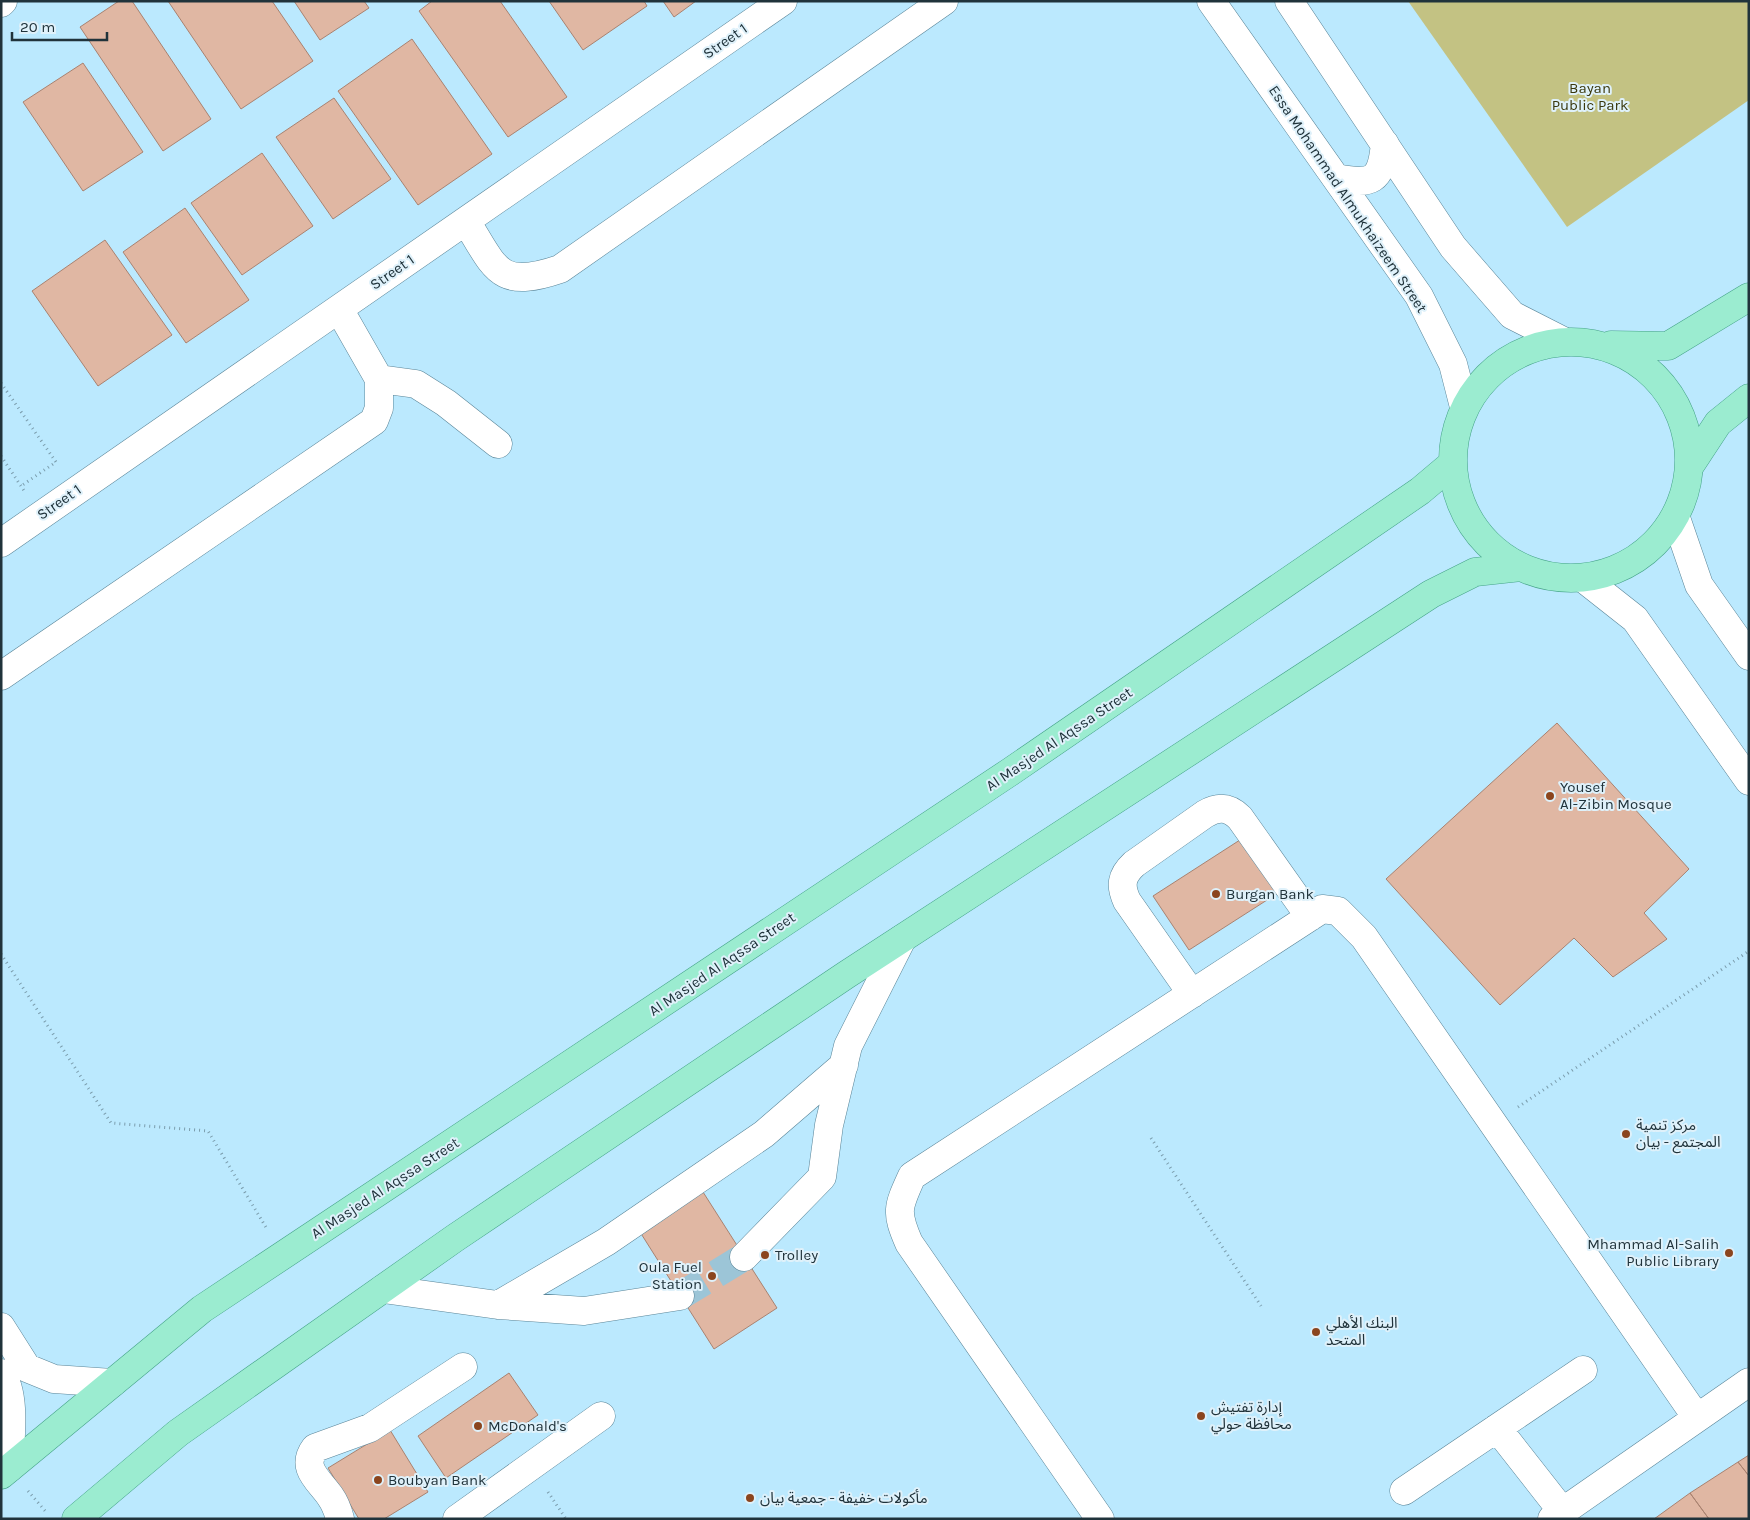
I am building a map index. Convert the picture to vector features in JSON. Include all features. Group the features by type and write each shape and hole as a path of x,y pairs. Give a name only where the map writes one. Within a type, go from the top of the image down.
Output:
{"main road":[{"path":"1604,345 1640,362 1668,390 1686,425 1691,464 1686,491 1676,518 1652,548 1620,568 1583,578 1551,577 1521,568 1493,550 1471,525 1458,496 1452,464 1454,435 1464,407 1488,374 1523,351 1563,341 1604,345 1668,346 1749,297"},
{"path":"1691,464 1718,423 1749,398"},
{"name":"Al Masjed Al Aqssa Street","path":"5,1472 202,1309 1010,772 1420,491 1452,464"},
{"path":"82,1516 178,1433 455,1238 902,939 1431,594 1475,572 1521,568"}],"street":[{"name":"Street 1","path":"1,543 783,1"},
{"path":"466,221 497,270 518,278 537,277 560,269 944,1"},
{"name":"Essa Mohammad Almukhaizeem Street","path":"1212,1 1419,296 1453,364 1464,407"},
{"path":"1289,1 1453,246 1512,315 1563,341"},
{"path":"1336,178 1359,183 1374,177 1383,166 1384,144"},
{"path":"1,676 374,421 379,408 379,379 339,309"},
{"path":"379,379 416,384 446,403 498,444"},
{"path":"1676,518 1699,585 1749,656"},
{"path":"1583,578 1636,619 1749,781"},
{"path":"1192,994 1127,902 1122,882 1126,872 1134,864 1205,814 1214,809 1224,808 1233,811 1240,818 1310,917"},
{"path":"1100,1519 909,1243 899,1221 901,1201 912,1176 1322,909 1338,911 1364,937 1697,1418"},
{"path":"744,1257 822,1177 829,1125 848,1046 902,939"},
{"path":"498,1305 606,1242 764,1134 844,1064"},
{"path":"383,1289 498,1305 584,1311 680,1296"},
{"path":"1,1327 27,1368 54,1379 112,1383"},
{"path":"340,1519 330,1496 309,1468 309,1459 315,1448 370,1428 463,1367"},
{"path":"1404,1491 1583,1370"},
{"path":"1,1374 6,1380 10,1402 5,1472"},
{"path":"1497,1428 1557,1515 1749,1382"},
{"path":"457,1519 601,1416"}],"path":[{"path":"1,383 56,462 21,486"},
{"path":"1,456 40,516"},
{"path":"1493,1124 1749,951"},
{"path":"1,954 112,1123 208,1131 283,1255"},
{"path":"1151,1138 1261,1306"},
{"path":"5,1472 53,1519"}],"green space":[{"name":"Bayan Public Park","path":"1408,1 1749,1 1749,100 1567,227"}],"building":[{"path":"119,1 132,1 211,119 163,151 80,27"},
{"path":"168,1 272,1 313,61 241,109"},
{"path":"294,1 364,1 369,8 320,40"},
{"path":"432,1 500,1 567,97 508,137 419,11"},
{"path":"549,1 644,1 647,6 583,50"},
{"path":"663,1 696,1 674,17"},
{"path":"412,39 492,154 418,205 338,91"},
{"path":"83,63 143,152 83,191 23,102"},
{"path":"334,98 391,179 333,219 276,137"},
{"path":"262,153 313,226 242,275 191,203"},
{"path":"185,208 249,300 186,343 123,252"},
{"path":"105,240 172,335 98,386 32,291"},
{"name":"Yousef Al-Zibin Mosque","path":"1557,723 1689,869 1644,913 1667,939 1613,977 1574,938 1500,1005 1386,879"},
{"name":"Burgan Bank","path":"1243,838 1278,893 1189,950 1153,896"},
{"name":"Oula Fuel Station","path":"703,1192 777,1308 714,1349 640,1232"},
{"name":"McDonald's","path":"509,1373 538,1415 446,1478 418,1436"},
{"name":"Boubyan Bank","path":"390,1430 428,1492 384,1519 359,1519 328,1468"},
{"path":"1749,1455 1749,1476 1738,1462"},
{"path":"1738,1462 1749,1476 1749,1519 1709,1519 1690,1493"},
{"path":"1690,1493 1709,1519 1654,1519"}],"tunnel":[{"path":"680,1296 744,1257"}],"place":[{"name":"Yousef Al-Zibin Mosque","path":"1550,796"},
{"name":"Burgan Bank","path":"1216,894"},
{"name":"مركز تنمية المجتمع - بيان","path":"1626,1134"},
{"name":"Mhammad Al-Salih Public Library","path":"1729,1253"},
{"name":"Trolley","path":"765,1255"},
{"name":"Oula Fuel Station","path":"712,1276"},
{"name":"البنك الأهلي المتحد","path":"1316,1332"},
{"name":"إدارة تفتيش محافظة حولي","path":"1201,1416"},
{"name":"McDonald's","path":"478,1426"},
{"name":"Boubyan Bank","path":"378,1480"},
{"name":"مأكولات خفيفة - جمعية بيان","path":"750,1498"}]}
